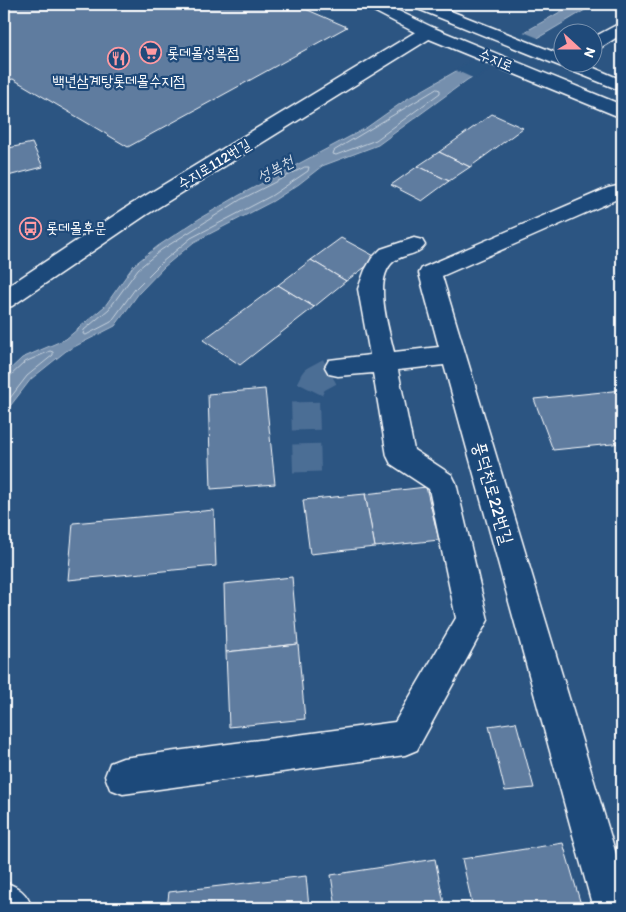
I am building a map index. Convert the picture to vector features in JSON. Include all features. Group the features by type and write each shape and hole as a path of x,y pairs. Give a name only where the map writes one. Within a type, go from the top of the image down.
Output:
{"street":[{"name":"수지로","path":"372,4 428,32 622,112"},
{"name":"수지로","path":"419,4 554,58"},
{"path":"604,38 622,27"},
{"name":"수지로112번길","path":"4,300 138,210 428,32"},
{"name":"수지로","path":"589,72 622,86"},
{"name":"풍덕천로22번길","path":"613,908 430,273 619,191"},
{"path":"123,776 405,738 472,620 442,483 401,456 370,289 376,268 388,253 414,245"},
{"path":"338,367 453,355"},
{"path":"4,901 13,908"}],"water":[{"path":"574,4 595,4 565,22 554,22 554,28 467,80 378,145 322,166 273,201 194,242 164,267 139,293 115,326 66,351 31,379 4,414 4,375 22,358 66,339 105,306 134,265 158,246 238,196 366,128 407,99"}],"pier":[{"path":"521,31 541,39 475,79 455,70"}],"building":[{"name":"롯데몰성복점","path":"4,4 294,4 347,27 128,147 13,79 4,81"},
{"path":"492,114 523,128 470,167 439,152"},
{"path":"32,143 43,167 4,177 4,149"},
{"path":"439,152 470,167 449,181 418,166"},
{"path":"418,166 449,181 422,201 391,185"},
{"path":"341,238 378,258 346,281 311,260"},
{"path":"311,260 346,281 314,307 278,285"},
{"path":"278,285 314,307 240,365 203,340"},
{"path":"265,389 275,484 211,489 208,394"},
{"path":"622,390 622,443 553,450 534,399"},
{"path":"426,487 439,540 375,547 365,494"},
{"path":"365,494 375,547 310,554 303,500"},
{"path":"214,510 216,566 68,580 73,523"},
{"path":"292,577 298,644 226,652 224,584"},
{"path":"298,644 305,719 229,727 226,652"},
{"path":"516,722 534,788 505,791 489,726"},
{"path":"563,843 582,908 473,908 462,859"},
{"path":"435,859 445,908 336,908 331,875"},
{"path":"306,876 309,908 167,908 169,892"}],"tunnel":[{"path":"307,472 305,398 314,380 338,367"}],"place":[{"name":"롯데몰성복점","path":"151,53"},
{"name":"백년삼계탕롯데몰수지점","path":"119,58"},
{"name":"롯데몰후문","path":"30,228"}],"water label":[{"name":"성복천","path":"275,169"}]}
